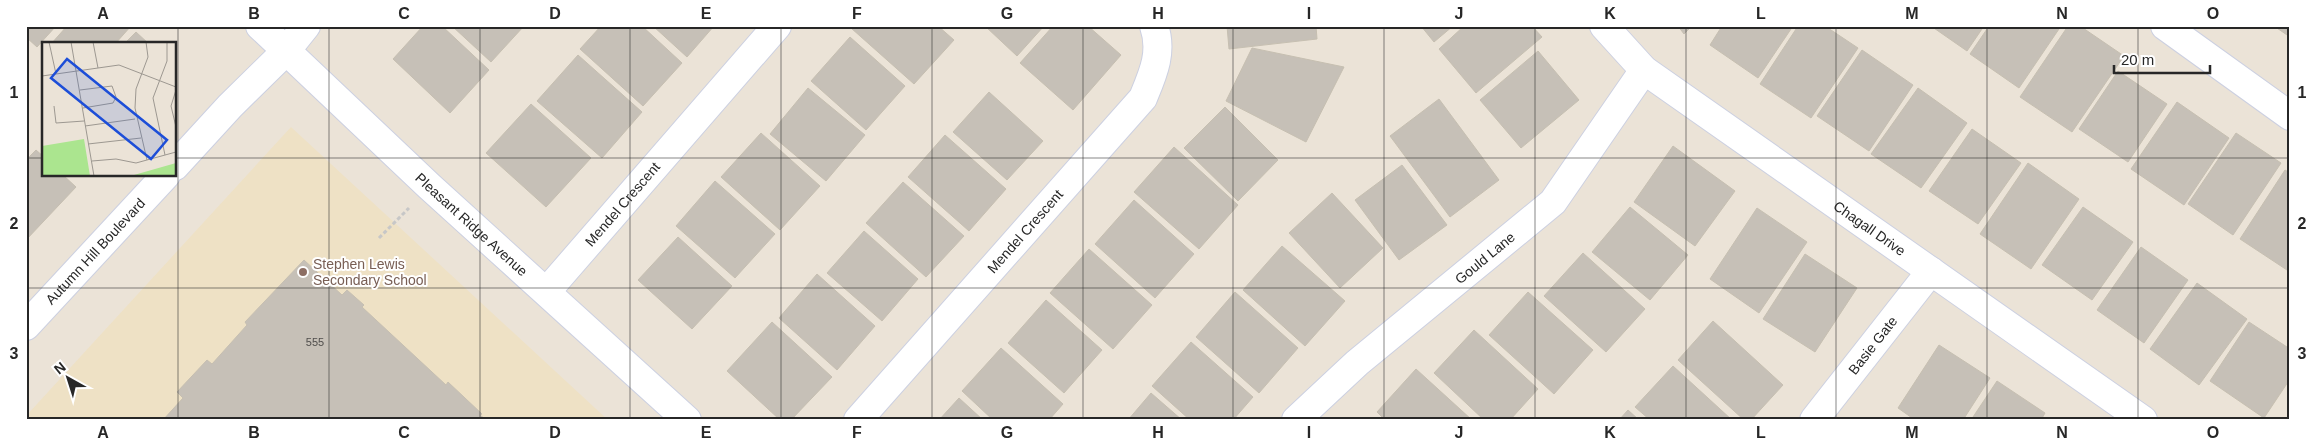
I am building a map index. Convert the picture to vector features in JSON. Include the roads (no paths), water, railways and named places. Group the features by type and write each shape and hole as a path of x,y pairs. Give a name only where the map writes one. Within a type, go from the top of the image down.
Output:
{"street":[{"name":"Pleasant Ridge Avenue","path":"260,26 429,186 687,420"},
{"path":"176,165 230,106 286,51 306,26"},
{"name":"Mendel Crescent","path":"547,291 777,26"},
{"name":"Mendel Crescent","path":"858,420 1142,98 1156,66 1158,37 1154,26"},
{"name":"Chagall Drive","path":"1604,26 1644,70 2143,420"},
{"path":"2164,26 2290,116"},
{"name":"Gould Lane","path":"1296,420 1357,363 1553,202 1644,70"},
{"name":"Autumn Hill Boulevard","path":"26,326 165,176"},
{"name":"Basie Gate","path":"1814,420 1931,271"}],"place":[{"name":"Stephen Lewis Secondary School","path":"303,272"}]}
